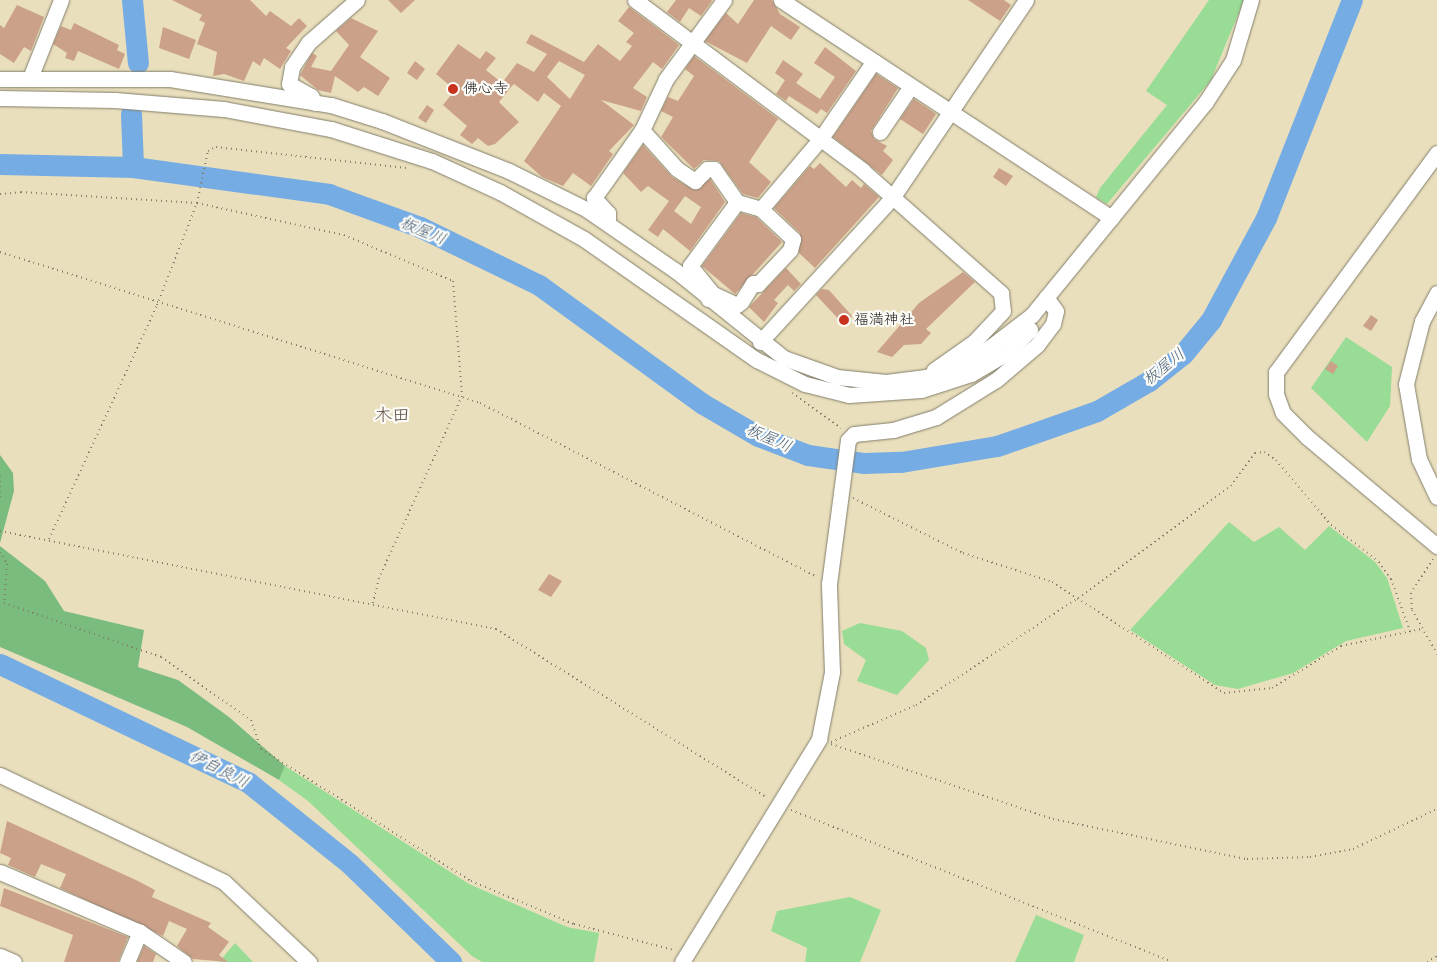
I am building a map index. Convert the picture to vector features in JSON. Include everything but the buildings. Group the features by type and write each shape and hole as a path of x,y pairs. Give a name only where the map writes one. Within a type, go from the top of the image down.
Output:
{"street":[{"path":"30,78 62,0"},
{"path":"314,103 311,96 289,84 292,67 308,43 357,0"},
{"path":"634,0 692,45 821,138 1001,293 1006,302 974,342 926,377"},
{"path":"608,223 608,213 594,198 642,130 666,79 724,0"},
{"path":"781,0 1112,218"},
{"path":"760,342 892,198 1026,0"},
{"path":"0,98 116,100 224,109 331,128 432,161 500,192 584,239 757,360 805,384 849,395 920,390 971,374 1007,353 1050,301 1112,218 1222,78 1233,60 1251,0"},
{"path":"761,209 821,138 874,61"},
{"path":"0,80 30,78 170,79 314,103 382,121 508,171 608,223 711,297 760,342 816,371 855,381 926,377 968,364 1012,334 1050,301"},
{"path":"880,132 911,86"},
{"path":"642,130 677,169 695,181 707,169 714,169 737,202 761,209 793,239 790,250 758,284 753,283 737,305 711,297 690,266 737,202"},
{"path":"1437,153 1276,372 1276,394 1283,413 1307,437 1437,546"},
{"path":"1437,293 1422,321 1406,384 1419,459 1437,497"},
{"path":"684,958 809,760 828,709 834,641 829,584 844,448 854,434 912,426 970,398 1037,345 1052,324 1050,301"},
{"path":"0,775 224,882 309,962"},
{"path":"0,872 140,932 184,962"},
{"path":"128,962 140,932"},
{"path":"0,956 14,962"}],"path":[{"path":"50,539 157,305 197,203 202,164 208,151 216,147 415,170"},
{"path":"0,194 21,192 197,203 344,235 453,282 462,396 379,578 372,606"},
{"path":"0,252 157,305 462,396 829,584"},
{"path":"789,390 854,434"},
{"path":"1410,631 1391,579 1379,562 1331,525 1276,460 1264,452 1255,453 1231,486 1078,598 916,704 828,743 1053,819 1247,859 1310,857 1352,849 1437,809"},
{"path":"0,476 0,501"},
{"path":"839,484 963,553 1052,582 1078,598 1102,618 1224,692 1272,688 1341,646 1421,629"},
{"path":"0,531 50,539 372,606 496,629 780,806 1172,962"},
{"path":"0,552 7,564 4,603 161,657 251,720 261,749 471,881 574,924 684,958"},
{"path":"1437,553 1411,592 1412,610 1421,629 1437,654"},
{"path":"1427,962 1437,956"}],"green space":[{"path":"1209,0 1244,0 1211,80 1107,204 1096,197 1100,188 1167,105 1146,91"},
{"path":"1346,337 1392,367 1390,406 1367,442 1311,388"},
{"path":"0,455 13,473 14,491 0,543"},
{"path":"1229,522 1254,542 1279,527 1305,550 1329,526 1375,562 1387,578 1403,628 1346,641 1293,673 1238,689 1215,685 1130,630"},
{"path":"0,546 45,581 64,611 144,630 138,667 178,680 229,717 285,766 279,780 187,727 0,647"},
{"path":"860,623 902,631 926,648 929,660 897,695 857,681 866,660 844,644 842,631"},
{"path":"285,766 469,884 567,927 599,933 594,962 482,962 472,956 308,801 279,780"},
{"path":"850,897 881,910 860,962 805,962 807,948 771,931 777,911"},
{"path":"1036,915 1084,935 1074,962 1015,962"},
{"path":"235,943 253,962 219,962"}],"waterway":[{"path":"132,0 138,63"},
{"name":"板屋川","path":"0,164 133,167 329,194 420,227 539,285 703,404 758,436 808,455 864,463 901,462 997,446 1097,411 1149,381 1183,354 1211,320 1266,218 1352,0"},
{"path":"131,114 133,167"},
{"name":"伊自良川","path":"0,664 249,783 350,864 451,962"}],"place":[{"name":"佛心寺","path":"453,89"},
{"name":"福満神社","path":"844,320"}],"district":[{"name":"木田","path":"392,415"}]}
